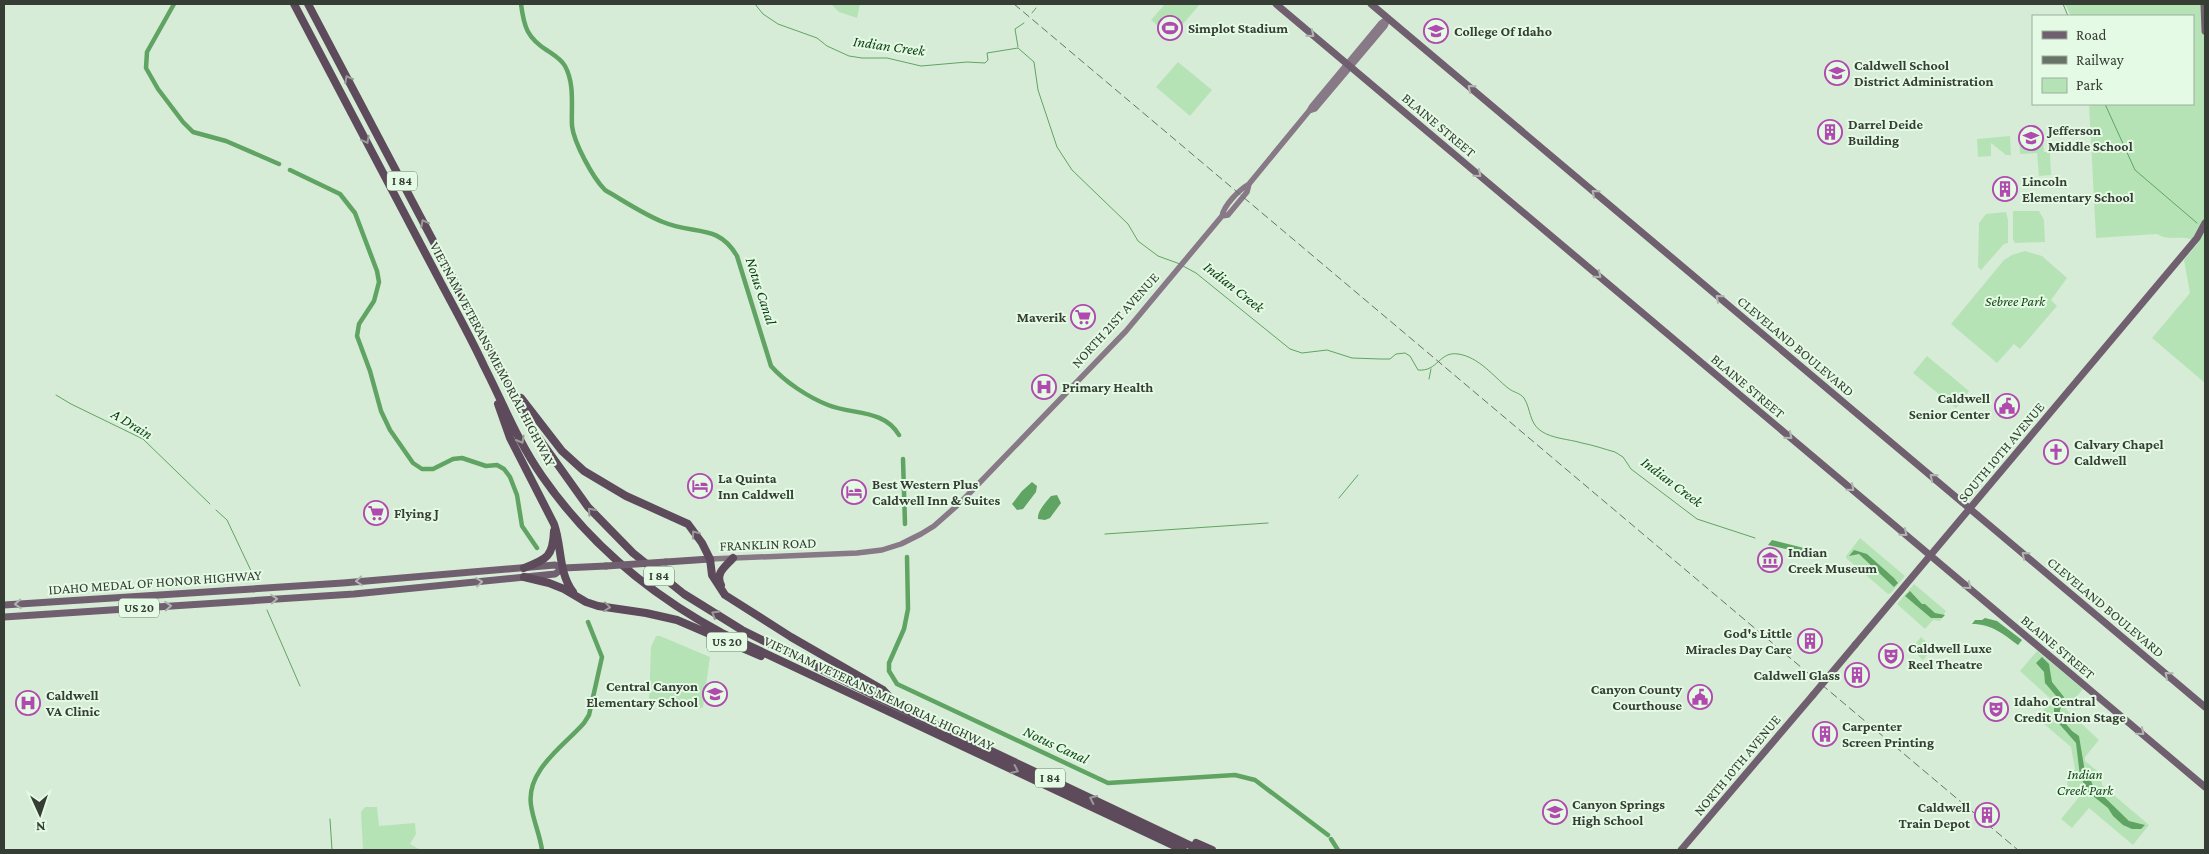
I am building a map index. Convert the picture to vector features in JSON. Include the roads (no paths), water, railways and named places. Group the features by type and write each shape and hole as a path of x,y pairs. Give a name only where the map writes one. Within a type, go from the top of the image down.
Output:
{"highway":[{"name":"VIETNAM VETERANS MEMORIAL HIGHWAY","path":"294,4 484,365 518,436 541,475 560,500 605,551 644,585 694,618 1183,850"},
{"name":"VIETNAM VETERANS MEMORIAL HIGHWAY","path":"308,4 533,430 554,462 588,507 632,553 684,594 742,630 1200,850"},
{"path":"495,359 528,409 562,451 584,471 605,485 688,524 696,533 710,559"},
{"path":"484,365 510,438 554,524 558,535 564,576 575,595"},
{"path":"524,568 544,560 550,553 553,547 554,524"},
{"path":"733,558 720,572 719,581 725,590 740,604"},
{"name":"US 20","path":"710,559 712,575 718,587 725,595 791,637 883,690 899,707"},
{"name":"US 20","path":"524,577 549,583 598,606 677,620 812,675"},
{"path":"1114,808 1212,850"}],"main road":[{"name":"BLAINE STREET","path":"1276,4 2205,787"},
{"name":"CLEVELAND BOULEVARD","path":"1371,4 2205,707"},
{"path":"2204,4 2205,31"},
{"path":"1349,66 1381,23 1388,18"},
{"name":"NORTH 21ST AVENUE","path":"960,503 1126,331 1222,216 1228,216 1247,192 1249,184 1312,106 1349,66"},
{"name":"SOUTH 10TH AVENUE","path":"1813,695 2197,238 2205,223"},
{"name":"FRANKLIN ROAD","path":"307,585 555,565 563,568 857,553 882,550 901,544 921,534 934,526 960,503"},
{"name":"FRANKLIN ROAD","path":"308,597 555,574 563,568"},
{"path":"391,590 407,585 446,581 448,574"},
{"name":"IDAHO MEDAL OF HONOR HIGHWAY","path":"4,605 307,585"},
{"path":"106,611 107,604 110,602 147,600 181,593"},
{"name":"IDAHO MEDAL OF HONOR HIGHWAY","path":"4,617 308,597"},
{"name":"NORTH 10TH AVENUE","path":"1681,850 1813,695"}],"waterway":[{"path":"174,4 147,52 146,68 158,89 193,132 226,141 279,164"},
{"name":"Notus Canal","path":"521,4 525,26 531,36 565,66 570,80 572,126 576,141 595,177 605,190 663,222 713,234 722,239 737,256 771,366 790,383 813,398 838,408 877,417 893,427 899,435"},
{"name":"Indian Creek","path":"755,4 763,14 778,24 817,38 827,46 849,56 887,58 921,66 967,62 985,63 988,60 987,53 1018,48 1034,62 1038,90 1057,147 1072,170 1128,224 1138,241 1158,256 1180,264"},
{"path":"2063,4 2068,15"},
{"path":"1032,13 1036,8"},
{"path":"1018,47 1015,29 1024,23"},
{"path":"2105,105 2135,170 2197,223"},
{"path":"290,170 340,194 355,213 377,271 379,282 374,301 359,324 357,336 370,371 381,411 390,430 413,463 422,469 433,469 453,459 462,458 486,466 497,465 504,469 510,477 517,495 522,526 537,548"},
{"name":"Indian Creek","path":"1183,266 1196,273 1290,349 1302,353 1327,350 1352,358 1380,359 1390,359 1396,354 1405,353 1410,356 1418,370 1430,368 1442,358 1452,354 1473,359 1508,388 1524,398 1534,424 1541,431 1556,437 1615,452 1623,457 1631,469 1697,519 1755,538"},
{"path":"1429,379 1431,369"},
{"name":"A Drain","path":"56,395 143,439 210,504"},
{"name":"Notus Canal","path":"903,459 905,524"},
{"path":"1339,498 1358,475"},
{"name":"A Drain","path":"216,510 227,520 254,577"},
{"path":"1105,534 1268,523"},
{"name":"Notus Canal","path":"907,557 908,609 904,629 889,663 889,671 897,684 1108,783 1235,775 1255,780 1328,835"},
{"name":"A Drain","path":"267,610 300,686"},
{"path":"542,850 532,811 531,792 534,781 548,759 584,723 589,715 602,657 588,622"},
{"name":"A Drain","path":"330,819 332,850"},
{"name":"Notus Canal","path":"1331,839 1338,850"}],"railway":[{"path":"1014,4 2018,850"}],"place":[{"name":"Simplot Stadium","path":"1170,28"},
{"name":"College Of Idaho","path":"1436,31"},
{"name":"Caldwell School District Administration","path":"1837,73"},
{"name":"Darrel Deide Building","path":"1830,132"},
{"name":"Jefferson Middle School","path":"2031,138"},
{"name":"Lincoln Elementary School","path":"2005,189"},
{"name":"Maverik","path":"1083,317"},
{"name":"Primary Health","path":"1044,387"},
{"name":"Caldwell Senior Center","path":"2007,406"},
{"name":"Calvary Chapel Caldwell","path":"2056,452"},
{"name":"La Quinta Inn Caldwell","path":"700,486"},
{"name":"Best Western Plus Caldwell Inn & Suites","path":"854,492"},
{"name":"Flying J","path":"376,513"},
{"name":"Indian Creek Museum","path":"1770,560"},
{"name":"God's Little Miracles Day Care","path":"1810,641"},
{"name":"Caldwell Luxe Reel Theatre","path":"1891,656"},
{"name":"Caldwell Glass","path":"1857,675"},
{"name":"Central Canyon Elementary School","path":"715,694"},
{"name":"Canyon County Courthouse","path":"1700,697"},
{"name":"Caldwell VA Clinic","path":"28,703"},
{"name":"Idaho Central Credit Union Stage","path":"1996,709"},
{"name":"Carpenter Screen Printing","path":"1825,734"},
{"name":"Canyon Springs High School","path":"1555,812"},
{"name":"Caldwell Train Depot","path":"1987,815"}],"park label":[{"name":"Sebree Park","path":"2015,301"},
{"name":"Indian Creek Park","path":"2085,782"}]}
